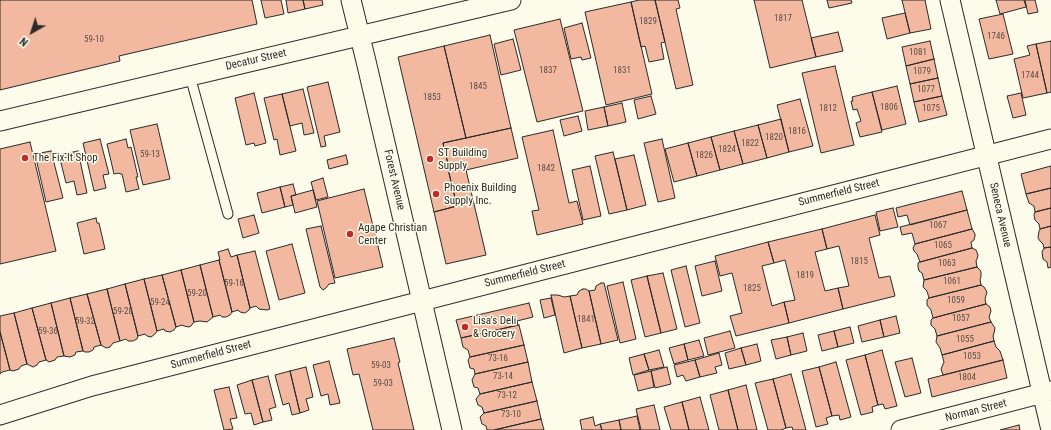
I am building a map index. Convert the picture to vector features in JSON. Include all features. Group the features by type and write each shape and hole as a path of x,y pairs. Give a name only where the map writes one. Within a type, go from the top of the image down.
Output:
{"street":[{"name":"Forest Avenue","path":"351,0 452,430"},
{"name":"Decatur Street","path":"0,121 511,0"},
{"name":"Seneca Avenue","path":"950,0 986,155 1047,392 1051,430"},
{"name":"Summerfield Street","path":"0,414 92,386 1051,139"},
{"name":"Norman Street","path":"901,430 1047,392"}],"lane":[{"path":"190,76 228,214"}],"building":[{"path":"0,0 252,0 257,24 119,56 120,61 0,90"},
{"path":"261,0 281,0 284,14 265,18"},
{"path":"286,0 303,0 305,9 288,13"},
{"path":"303,0 322,0 323,5 305,9"},
{"path":"639,0 655,0 665,42 661,43 664,59 649,62 645,46 641,47 631,2"},
{"path":"655,0 678,0 680,8 676,9 693,85 676,89"},
{"path":"754,0 802,0 816,57 770,68"},
{"path":"827,0 851,0 852,3 829,8"},
{"path":"902,0 925,0 931,29 910,33"},
{"path":"996,0 1024,0 1026,7 1000,14"},
{"path":"1025,0 1035,0 1038,12 1028,14"},
{"path":"631,2 652,94 606,105 585,12"},
{"path":"905,13 910,33 887,39 882,18"},
{"path":"1003,14 1013,54 989,59 979,19"},
{"path":"560,19 583,111 537,122 514,30"},
{"path":"582,23 591,58 582,60 581,57 571,59 564,28"},
{"path":"838,32 843,51 816,57 811,38"},
{"path":"490,35 511,128 466,138 444,46"},
{"path":"513,39 521,70 501,75 494,44"},
{"path":"930,41 934,59 906,66 902,47"},
{"path":"1051,41 1051,92 1047,93 1036,44"},
{"path":"1036,44 1047,93 1023,98 1014,59 1030,55 1027,46"},
{"path":"444,46 466,138 443,143 457,206 434,212 398,57"},
{"path":"934,59 938,78 910,84 906,66"},
{"path":"835,66 854,145 821,153 802,73"},
{"path":"938,78 942,96 914,102 910,84"},
{"path":"328,82 340,132 324,136 326,146 321,147 307,87"},
{"path":"897,86 906,124 882,130 872,92"},
{"path":"303,89 314,133 304,135 302,123 290,126 282,94"},
{"path":"872,92 882,132 860,137 856,123 861,121 857,109 853,110 851,101 853,101 852,97"},
{"path":"254,93 266,143 255,146 254,143 246,145 235,98"},
{"path":"1021,93 1026,115 1013,118 1007,96"},
{"path":"282,94 296,151 280,155 277,139 274,140 264,98"},
{"path":"651,96 656,114 638,119 634,100"},
{"path":"942,96 947,115 919,122 914,102"},
{"path":"800,99 813,146 789,152 777,105"},
{"path":"622,103 626,122 608,126 604,107"},
{"path":"604,107 608,126 588,130 585,111"},
{"path":"578,116 582,131 564,136 560,120"},
{"path":"781,119 789,152 767,158 758,125"},
{"path":"157,124 170,179 143,185 130,130"},
{"path":"758,125 767,158 743,164 734,131"},
{"path":"511,128 518,158 466,170 486,255 446,264 434,212 457,206 443,143"},
{"path":"553,130 569,203 577,201 583,224 537,235 532,211 539,210 522,137"},
{"path":"734,131 743,164 720,170 711,137"},
{"path":"711,137 720,170 697,176 688,143"},
{"path":"100,139 109,174 103,175 106,188 94,191 83,143"},
{"path":"126,139 128,148 131,147 138,177 136,177 139,189 126,192 122,174 114,174 107,144"},
{"path":"662,139 675,198 658,202 644,143"},
{"path":"30,142 56,251 0,264 0,149"},
{"path":"688,143 697,176 674,182 665,149"},
{"path":"51,151 63,198 46,202 35,154"},
{"path":"78,151 87,193 77,195 74,181 66,183 59,155"},
{"path":"613,152 627,210 609,214 595,156"},
{"path":"346,155 348,164 329,169 327,160"},
{"path":"634,155 646,205 627,210 615,159"},
{"path":"590,166 601,216 583,220 572,170"},
{"path":"1051,166 1051,188 1026,194 1021,174"},
{"path":"323,178 328,197 316,200 311,182"},
{"path":"293,184 296,195 291,196 293,205 285,207 280,187"},
{"path":"280,187 285,207 262,213 257,193"},
{"path":"1051,188 1051,208 1035,212 1034,206 1029,203 1026,194"},
{"name":"Agape Christian Center","path":"364,189 383,267 335,278 317,201"},
{"path":"313,190 317,207 295,213 291,196"},
{"path":"962,191 967,210 910,225 907,215 898,217 896,208"},
{"path":"893,208 898,227 880,231 876,212"},
{"path":"1051,208 1051,226 1040,229 1039,224 1035,220 1035,212"},
{"path":"967,210 972,229 915,244 912,233 902,235 900,227"},
{"path":"254,215 259,233 243,238 238,219"},
{"path":"875,215 880,235 869,238 879,278 890,276 895,296 843,309 838,288 849,286 839,246 827,249 822,229"},
{"path":"96,218 97,223 99,223 105,249 84,254 77,223"},
{"path":"321,226 335,283 329,284 323,290 320,287 306,229"},
{"path":"1051,226 1051,247 1044,248 1043,244 1038,238 1039,231 1040,229"},
{"path":"822,229 827,249 815,252 825,291 838,288 843,309 789,323 784,302 795,300 785,260 774,263 768,242"},
{"path":"972,229 975,236 974,240 971,242 972,248 920,262 914,251 913,248 915,244"},
{"path":"768,242 774,263 762,266 772,306 784,302 789,323 736,336 730,316 742,313 732,273 720,276 715,256"},
{"path":"292,244 305,293 279,300 266,251"},
{"path":"1051,247 1051,267 1048,268 1047,262 1043,259 1042,252 1044,248"},
{"path":"972,248 976,250 978,255 976,261 977,267 924,280 922,273 919,271 918,263 920,262"},
{"path":"228,249 231,257 237,255 250,308 245,313 238,310 232,312 218,252"},
{"path":"255,251 270,309 267,310 259,309 256,306 250,308 237,255"},
{"path":"219,260 232,312 226,317 222,317 220,315 213,317 200,265"},
{"path":"715,261 722,291 702,296 695,266"},
{"path":"200,265 213,317 207,322 194,322 181,270"},
{"path":"686,266 700,323 685,327 671,270"},
{"path":"977,267 981,272 981,285 929,298 927,291 923,287 924,280"},
{"path":"181,270 194,322 189,327 182,325 176,327 162,275"},
{"path":"663,273 677,329 661,333 647,276"},
{"path":"162,275 176,327 170,332 165,331 164,329 157,331 144,279"},
{"path":"647,276 661,333 645,337 631,280"},
{"path":"144,279 157,331 151,337 145,334 138,336 125,284"},
{"path":"623,282 636,339 620,343 607,286"},
{"path":"604,283 618,340 601,344 589,291 595,290 596,286"},
{"path":"125,284 138,336 137,339 133,341 128,341 126,339 120,341 107,289"},
{"path":"981,285 987,292 985,299 986,304 933,318 931,310 927,305 927,300 929,298"},
{"path":"107,289 120,341 113,343 110,347 106,348 101,345 87,294"},
{"path":"583,289 589,291 601,344 582,348 570,296 577,295 579,291"},
{"path":"87,294 101,345 94,347 93,350 89,352 85,352 83,351 70,298"},
{"path":"551,295 564,297 570,296 582,348 564,353"},
{"path":"70,298 83,351 76,352 75,355 70,357 64,356 51,303"},
{"path":"551,298 555,315 544,318 540,300"},
{"path":"51,303 64,356 57,357 55,360 49,362 46,360 32,308"},
{"path":"529,303 533,317 517,321 518,325 461,338 456,320"},
{"path":"986,304 990,307 991,311 989,317 991,322 937,336 935,329 931,325 931,320 933,318"},
{"path":"32,308 46,360 39,362 33,367 27,364 14,313"},
{"path":"14,313 27,364 13,371 10,370 0,332 0,316"},
{"path":"896,316 900,333 884,337 880,320"},
{"path":"880,320 884,337 862,342 858,326"},
{"path":"991,322 995,328 993,336 994,341 942,355 936,342 937,336"},
{"path":"519,325 524,345 470,357 468,350 463,347 461,338"},
{"path":"850,327 854,343 838,347 834,331"},
{"path":"730,331 735,348 708,355 704,338"},
{"path":"834,331 838,347 822,351 818,335"},
{"path":"0,332 10,370 0,374"},
{"path":"803,333 807,351 791,355 787,337"},
{"path":"787,337 791,355 776,359 771,340"},
{"path":"394,338 400,362 398,363 414,430 373,430 359,374 353,375 347,349"},
{"path":"699,340 704,356 688,360 684,344"},
{"path":"994,341 1003,360 943,375 941,369 944,362 942,355"},
{"path":"684,344 688,360 674,364 669,348"},
{"path":"757,344 761,361 746,365 741,348"},
{"path":"524,345 528,362 475,374 474,369 470,368 468,360 470,357"},
{"path":"741,348 746,365 729,369 725,353"},
{"path":"659,350 664,367 649,370 644,354"},
{"path":"882,350 897,406 885,409 883,404 878,405 865,355"},
{"path":"719,353 722,365 715,367 717,373 700,377 695,360"},
{"path":"644,354 649,370 633,375 629,358"},
{"path":"865,355 878,405 872,407 873,412 861,415 846,360"},
{"path":"912,358 921,393 905,397 895,362"},
{"path":"695,360 700,377 686,381 683,375 677,377 674,365"},
{"path":"1003,360 1007,378 932,397 928,379"},
{"path":"329,361 340,403 330,405 328,394 321,396 313,365"},
{"path":"528,362 532,382 480,394 478,388 474,387 472,380 475,374"},
{"path":"836,362 851,417 840,420 839,415 832,416 819,367"},
{"path":"306,367 313,397 306,399 309,410 300,413 290,371"},
{"path":"667,367 671,384 655,388 651,371"},
{"path":"819,367 832,416 826,418 828,424 816,427 802,371"},
{"path":"290,371 300,413 292,415 289,403 283,405 275,375"},
{"path":"651,371 654,387 638,391 634,375"},
{"path":"791,374 806,430 793,430 792,427 786,428 773,379"},
{"path":"268,376 276,407 269,409 272,420 263,422 252,380"},
{"path":"773,379 786,428 781,430 768,430 755,383"},
{"path":"252,380 263,422 254,425 251,413 245,414 237,385"},
{"path":"532,382 537,401 484,413 482,407 478,405 476,399 480,394"},
{"path":"746,385 757,430 738,430 728,390"},
{"path":"229,387 237,418 230,419 233,429 224,430 214,390"},
{"path":"728,390 738,430 719,430 710,395"},
{"path":"700,397 709,430 689,430 682,402"},
{"path":"537,401 541,419 494,430 487,430 486,426 482,424 480,417 484,413"},
{"path":"682,402 689,430 671,430 664,407"},
{"path":"654,405 660,430 641,430 636,409"},
{"path":"637,416 640,430 621,430 619,420"},
{"path":"593,417 595,426 600,424 602,430 582,430 580,420"},
{"path":"541,419 544,430 494,430"},
{"path":"619,420 621,430 602,430 600,424"},
{"path":"1019,425 1020,430 1000,430"}],"place":[{"name":"The Fix-It Shop","path":"25,158"},
{"name":"ST Building Supply","path":"430,159"},
{"name":"Phoenix Building Supply Inc.","path":"436,194"},
{"name":"Agape Christian Center","path":"350,234"},
{"name":"Lisa's Deli & Grocery","path":"465,327"}]}
